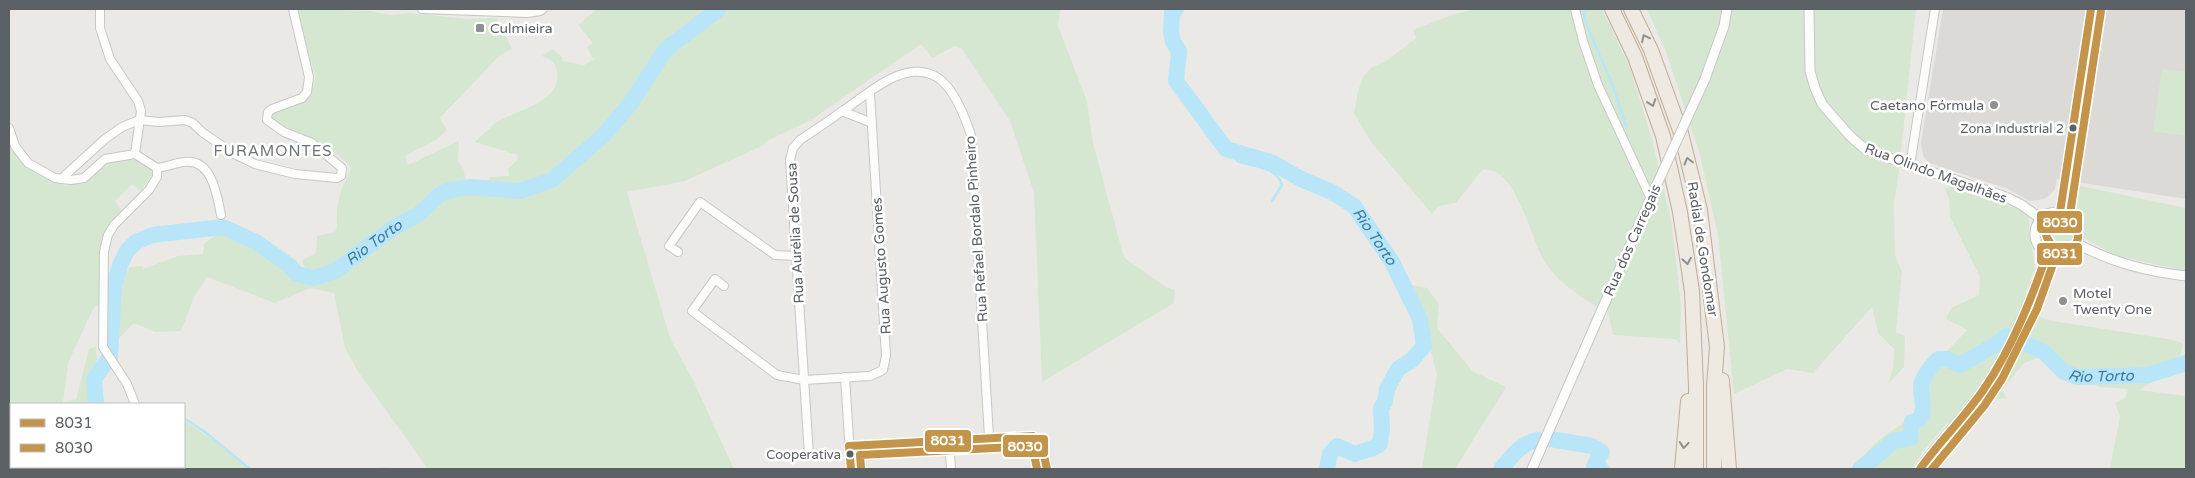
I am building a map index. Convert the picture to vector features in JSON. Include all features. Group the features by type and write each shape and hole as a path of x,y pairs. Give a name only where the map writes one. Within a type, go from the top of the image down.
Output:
{"highway":[{"name":"Radial de Gondomar","path":"1612,9 1636,57 1664,136 1680,212 1692,291 1694,348 1692,386"},
{"name":"Radial de Gondomar","path":"1631,9 1651,50 1681,133 1700,210 1717,347 1718,386"},
{"path":"1682,469 1692,386"},
{"path":"1692,386 1696,469"},
{"path":"1714,469 1718,386"},
{"path":"1718,386 1729,469"}],"street":[{"path":"100,9 100,28 110,60 138,101 141,111 135,154"},
{"path":"61,179 105,139 122,127 139,120 159,122 185,120 193,123 202,132 234,154 255,164 295,174 337,178 341,176 342,168 312,143 284,132 267,120 268,112 272,109 302,98 308,92 309,77 293,9"},
{"path":"422,9 528,13 543,9"},
{"path":"1575,9 1583,41 1598,85 1652,196"},
{"name":"Rua dos Carregais","path":"1532,469 1705,79 1724,26 1727,9"},
{"name":"Rua Olindo Magalhães","path":"1809,9 1810,71 1815,88 1822,104 1845,131 1865,149 2006,197 2041,219"},
{"path":"1910,165 1935,9"},
{"path":"2060,212 2091,9"},
{"name":"Rua Refael Bordalo Pinheiro","path":"842,112 884,82 908,72 934,75 946,86 963,112 971,135 989,437"},
{"name":"Rua Augusto Gomes","path":"845,377 870,376 883,370 886,356 870,93"},
{"path":"842,112 872,123"},
{"name":"Rua Aurélia de Sousa","path":"808,456 790,160 794,148 800,140 842,112"},
{"path":"9,128 15,146 28,163 39,171 61,179 84,178 105,160 135,154 157,168 185,161 195,162 204,168 211,177 217,192 221,215"},
{"path":"134,403 117,368 103,347 106,243 114,224 138,203 155,182 157,168"},
{"path":"678,252 670,246 700,202 775,255 796,256"},
{"path":"2053,212 2060,212 2072,218 2079,230 2077,244 2068,254 2054,256 2047,254 2037,244 2035,231 2041,219 2053,212"},
{"path":"2077,244 2133,268 2186,276"},
{"path":"1920,469 1932,450 1985,388 2005,352 2047,254"},
{"path":"724,286 715,279 692,311 776,375 804,380 845,377 850,469"},
{"path":"849,446 1032,436 1040,440 1047,469"},
{"path":"949,440 951,469"}],"shaded area":[{"path":"1943,9 2186,9 2186,199 2057,179 2055,189 2050,195 2044,199 2030,201 2008,189 1929,163 1923,156 1921,143"}],"green space":[{"path":"597,9 1062,9 1058,26 1087,101 1093,143 1123,254 1126,259 1166,287 1175,290 1174,303 1042,382 1034,193 1010,121 962,49 955,46 932,58 921,44 811,120 765,142 766,144 685,181 627,192 670,338 693,380 734,469 428,469 357,370 345,348 334,293 310,288 275,303 207,277 195,295 181,331 155,332 134,323 114,343 106,341 108,272 120,280 130,267 142,266 143,269 178,256 203,254 204,244 223,229 272,254 281,260 296,276 314,279 336,272 394,229 420,215 440,196 461,189 487,189 488,184 473,183 438,190 424,204 399,221 388,225 364,247 327,272 307,273 302,260 316,253 317,236 335,232 338,201 351,167 337,154 329,153 316,141 302,137 272,122 270,116 274,111 297,105 311,96 316,76 307,53 298,10 369,11 391,15 409,13 469,19 497,18 498,29 506,36 512,49 500,55 440,118 447,130 436,140 405,156 408,165 459,141 458,161 464,170 465,181 489,180 490,177 509,176 508,169 518,159 517,155 475,142 495,123 535,104 552,91 557,83 557,72 552,62 542,56 553,49 562,57 563,61 584,65 602,55 593,59 587,47 593,43 578,25"},
{"path":"1477,9 1602,9 1630,68 1652,139 1672,225 1681,305 1680,343 1675,339 1613,335 1608,311 1604,312 1579,295 1549,268 1543,259 1527,219 1512,189 1504,178 1494,171 1482,170 1456,203 1439,206 1432,214 1371,142 1354,113 1363,77 1372,67 1385,62 1416,38 1413,30 1454,14"},
{"path":"1647,9 1916,9 1894,203 1895,255 1902,272 1896,332 1905,336 1904,367 1888,384 1893,368 1894,349 1878,333 1872,307 1813,373 1787,369 1734,394 1718,235 1700,155 1666,52"},
{"path":"2162,69 2186,72 2186,136 2153,131"},
{"path":"9,139 30,168 44,177 63,182 64,187 86,178 108,161 127,158 139,161 150,168 153,173 141,191 132,184 115,201 122,211 112,223 102,244 102,289 100,302 93,309 68,363 63,403 10,403 10,468 107,469 9,469"},
{"path":"2071,184 2186,208 2186,271 2117,256 2086,239 2082,223 2071,202"},
{"path":"1950,185 2029,213 2029,229 2035,268 2026,292 2025,307 2029,313 2053,321 2183,343 2182,352 2173,366 2161,377 2139,390 2186,396 2186,469 2110,469 2120,416 2115,403 2126,397 2128,389 2099,387 2067,371 2048,354 2024,363 2002,390 2007,398 1970,402 1952,425 1948,422 1923,451 1912,469 1857,469 1861,460 1875,444 1920,412 1918,383 1922,373 1933,356 1945,353 1967,330 1946,319 1951,308 1979,295 1980,277 1950,217 1949,199 1944,187 1949,188"},
{"path":"2058,217 2070,221 2074,233 2070,245 2058,249 2046,245 2042,233 2046,221"},
{"path":"1407,284 1427,288 1439,304 1437,328 1472,371 1506,387 1455,469 1420,469 1422,468 1437,374 1421,316"},
{"path":"96,346 97,359 88,403 63,403 76,399 89,349"},
{"path":"185,421 214,441 248,469 180,469 185,468"}],"waterway":[{"name":"Rio Torto","path":"96,403 94,379 110,357 114,286 120,265 127,251 136,242 152,235 223,227 256,242 290,266 297,274 314,278 335,271 393,228 419,214 439,195 449,190 470,187 520,191 552,180 604,135 630,104 666,49 719,9"},
{"name":"Rio Torto","path":"1176,9 1172,13 1171,32 1173,42 1179,51 1176,81 1226,149 1273,163 1301,179 1332,192 1354,206 1392,262 1420,319 1424,346 1412,360 1398,369 1387,389 1385,402 1381,408 1382,429 1380,444 1355,454 1337,446 1330,454 1327,469"},
{"path":"1590,9 1584,12 1586,24 1613,86 1626,126"},
{"path":"1236,151 1237,161 1264,168 1275,174 1279,179 1282,185 1272,201"},
{"name":"Rio Torto","path":"1860,469 1894,441 1910,438 1912,422 1920,419 1923,411 1921,387 1923,379 1938,359 1947,359 1960,365 2000,342 2006,336"},
{"name":"Rio Torto","path":"2023,343 2044,352 2064,372 2078,377 2148,375 2186,363"},
{"path":"185,419 205,432 250,469"},
{"name":"Rio Torto","path":"1550,439 1592,446 1602,452 1594,466 1601,469"},
{"name":"Rio Torto","path":"1501,469 1522,447 1538,440"},
{"path":"380,469 388,469"}],"transit line":[{"name":"8031","path":"1920,469 1977,399 1994,373 2020,323 2047,254 2059,254 2068,251 2078,240 2075,225 2060,212 2091,9"},
{"name":"8030","path":"1932,469 1984,406 2002,379 2037,309 2057,253 2047,237 2047,231 2051,225 2065,219 2070,214 2101,11"},
{"name":"8031","path":"851,469 849,446 1033,436 1042,447 1047,469"},
{"name":"8030","path":"861,468 860,455 1030,446 1037,469"}],"place":[{"name":"Culmieira","path":"480,28"},
{"name":"Caetano Fórmula","path":"1994,105"},
{"name":"Zona Industrial 2","path":"2073,128"},
{"name":"Motel Twenty One","path":"2063,301"},
{"name":"Cooperativa","path":"850,454"}],"district":[{"name":"FURAMONTES","path":"273,151"}]}
